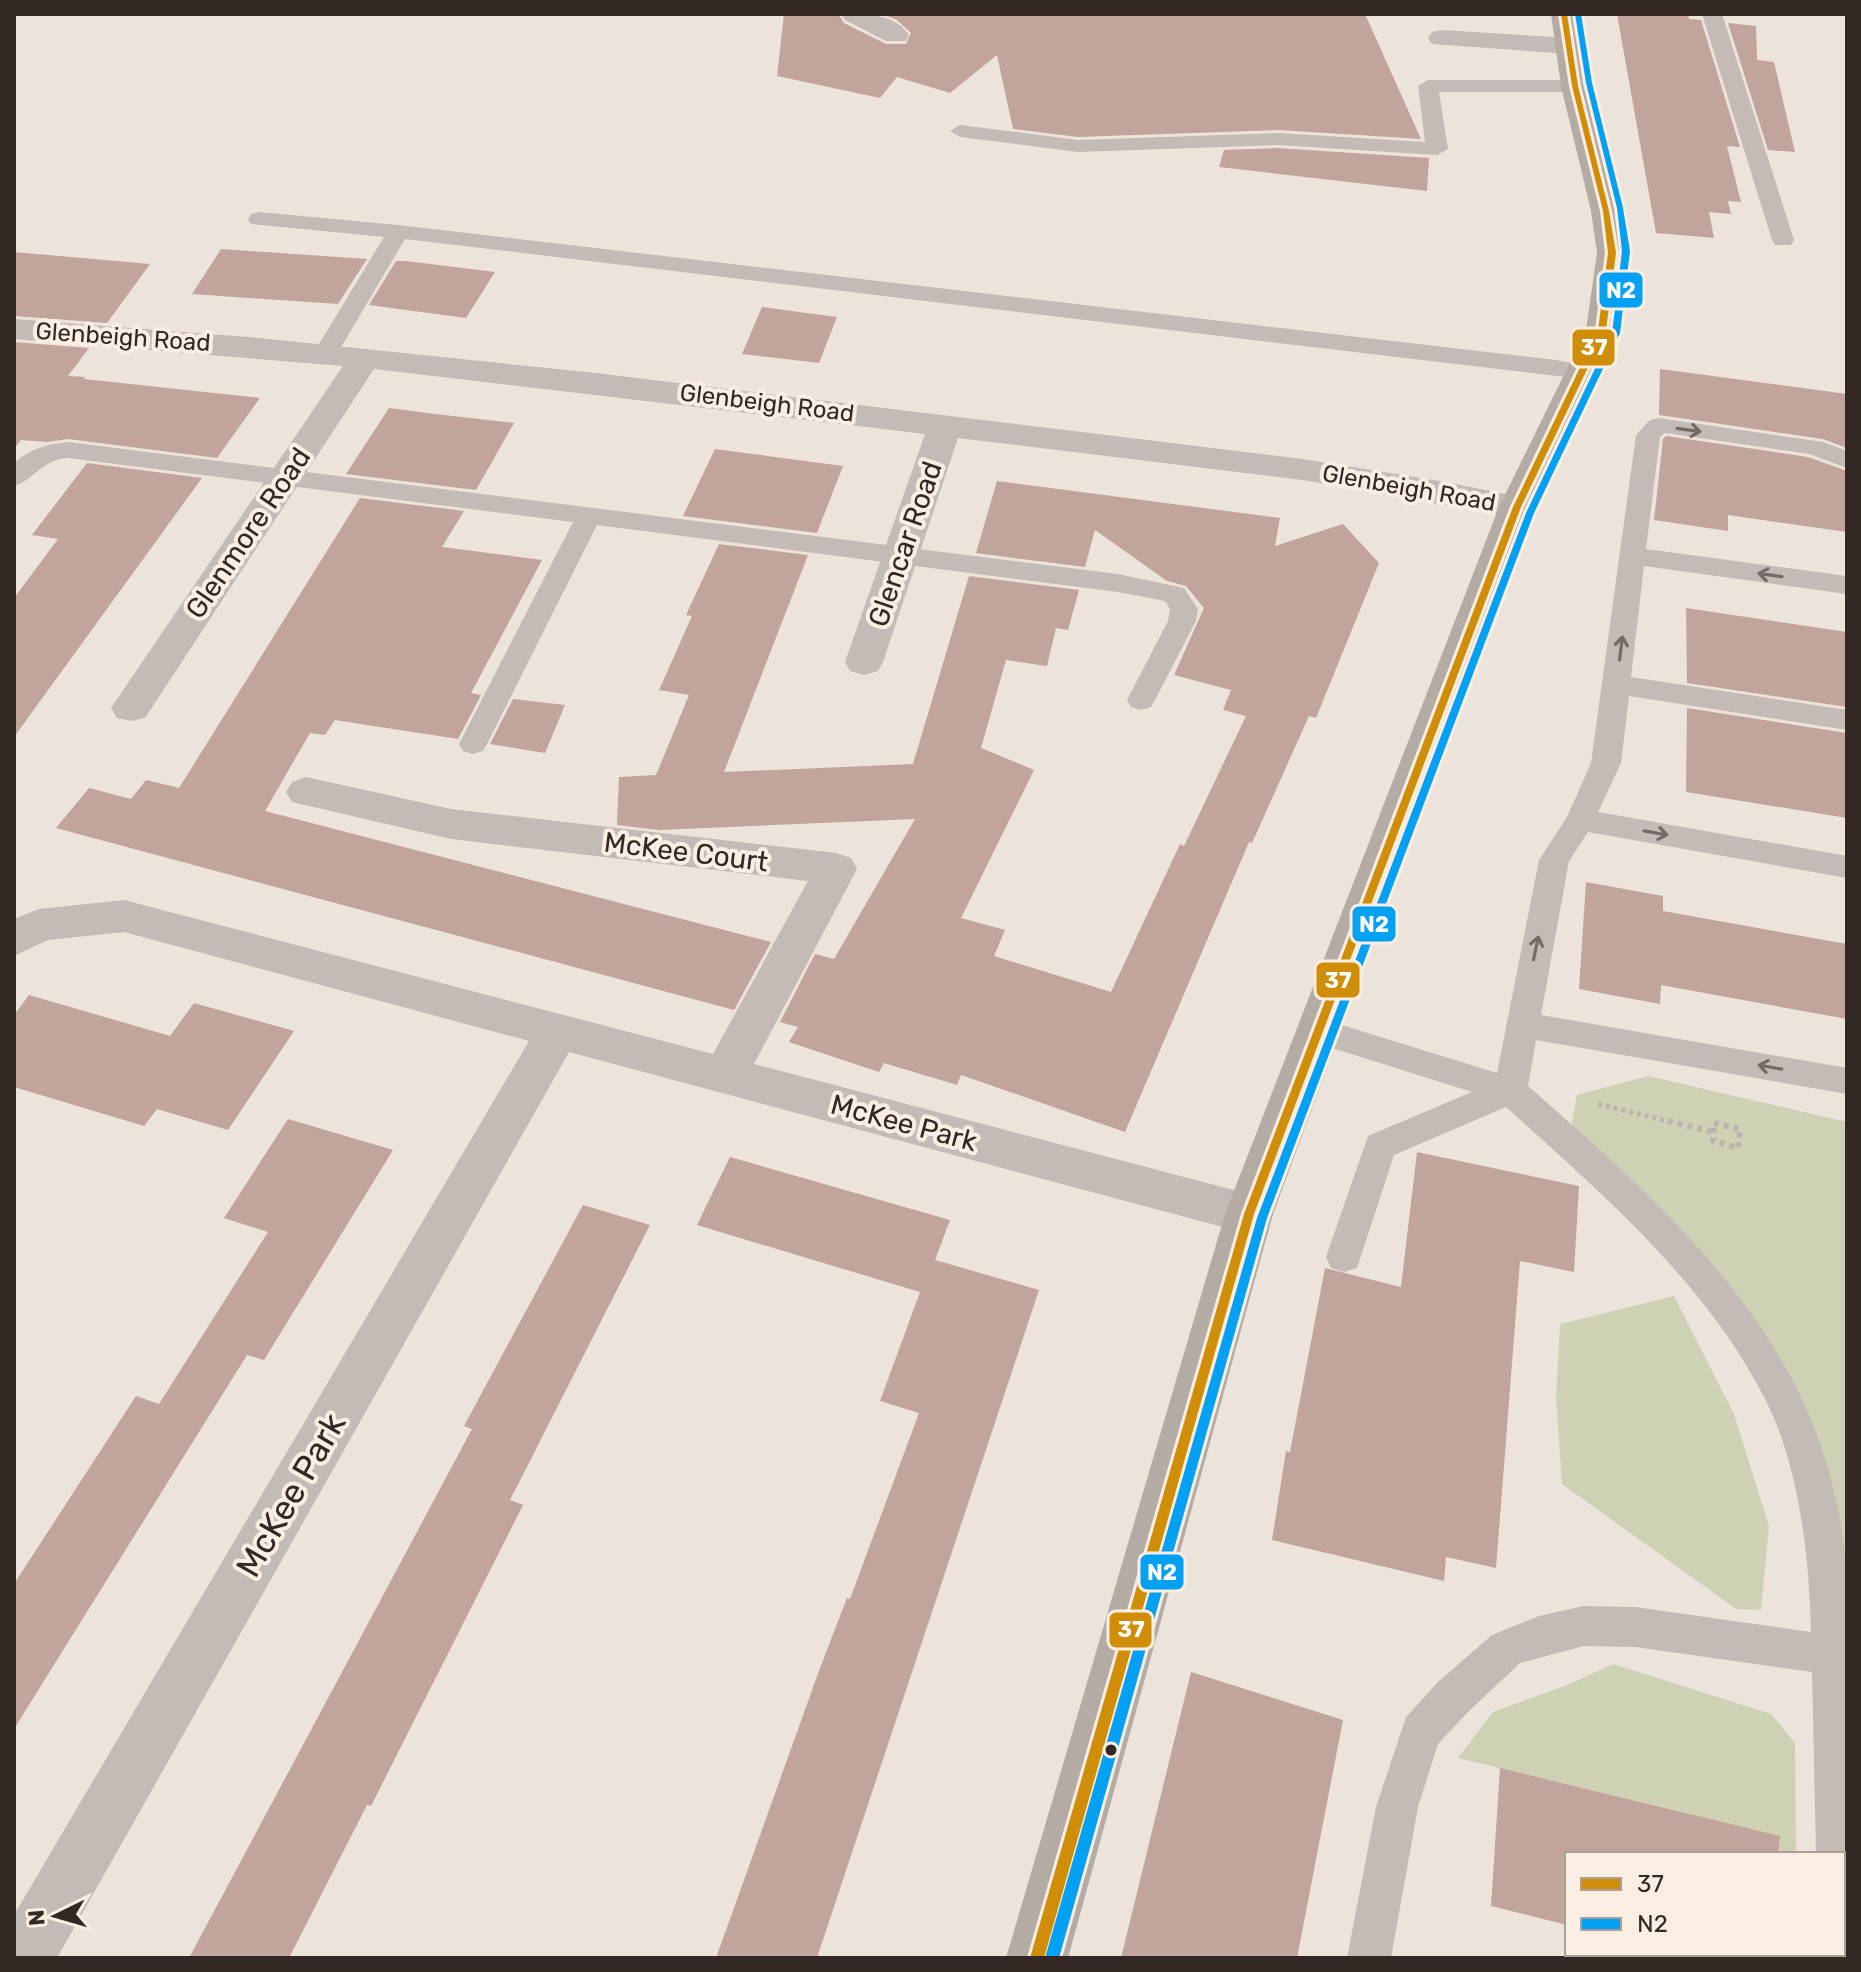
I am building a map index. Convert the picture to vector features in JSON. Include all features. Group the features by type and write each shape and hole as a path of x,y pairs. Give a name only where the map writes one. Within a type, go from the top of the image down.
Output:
{"main road":[{"path":"1037,1958 1249,1214 1517,507 1602,330 1612,253 1606,211 1575,86 1564,14"}],"street":[{"path":"854,14 896,35"},
{"path":"1438,37 1570,46"},
{"name":"Glenbeigh Road","path":"14,329 148,337 681,392 1435,489 1517,507"},
{"name":"Glenmore Road","path":"131,708 365,358"},
{"name":"Glencar Road","path":"864,662 945,426"},
{"name":"McKee Court","path":"306,792 451,824 836,869 725,1075"},
{"name":"McKee Park","path":"14,940 39,925 124,916 1249,1214"},
{"name":"McKee Park","path":"23,1958 558,1031"}],"lane":[{"path":"1712,14 1783,240"},
{"path":"960,131 1078,146 1278,139 1437,149 1428,86 1575,86"},
{"path":"259,219 398,232 1582,372"},
{"path":"325,354 398,232"},
{"path":"1510,1091 1554,860 1580,820 1606,763 1648,435 1659,425 1814,447 1847,460"},
{"path":"14,478 36,457 50,451 68,450 1118,583 1174,594 1184,609 1182,621 1141,700"},
{"path":"473,744 589,516"},
{"path":"1632,556 1847,585"},
{"path":"1616,684 1847,720"},
{"path":"1580,820 1847,867"},
{"path":"1521,1025 1847,1081"},
{"path":"1319,1031 1510,1091 1603,1173 1696,1267 1745,1334 1782,1394 1816,1497 1830,1600 1838,1852"},
{"path":"1344,1257 1380,1146 1510,1091"},
{"path":"1369,1958 1397,1807 1421,1732 1453,1697 1506,1649 1539,1636 1584,1626 1650,1629 1832,1655"}],"path":[{"path":"1510,1091 1574,1098 1713,1132"},
{"path":"1714,1123 1740,1129 1738,1148 1713,1141 1713,1132 1714,1123"}],"green space":[{"path":"1648,1076 1847,1122 1847,1593 1711,1265 1631,1179 1571,1128 1577,1095"},
{"path":"1674,1296 1734,1414 1769,1526 1761,1610 1736,1609 1562,1484 1556,1397 1560,1324"},
{"path":"1613,1664 1771,1714 1795,1743 1796,1852 1694,1852 1694,1815 1458,1758 1493,1712 1565,1686"},
{"path":"1656,1956 1797,1956 1797,1958"}],"building":[{"path":"784,14 838,14 844,23 886,44 906,44 911,33 897,20 882,14 1365,14 1421,139 1278,130 1078,137 1013,129 997,55 950,93 897,77 880,98 777,76"},
{"path":"1617,14 1688,14 1689,19 1701,20 1740,147 1727,146 1741,202 1728,201 1731,214 1709,212 1714,238 1656,233"},
{"path":"1728,23 1756,26 1757,60 1774,62 1795,152 1768,150"},
{"path":"1278,148 1429,158 1427,191 1219,167 1224,150"},
{"path":"221,249 367,259 338,304 192,294"},
{"path":"14,252 150,264 107,323 14,316"},
{"path":"396,261 495,272 466,318 369,305"},
{"path":"762,307 837,317 819,363 742,354"},
{"path":"14,342 89,348 68,376 260,398 217,458 68,439 47,442 21,440 14,449"},
{"path":"1660,369 1847,394 1847,448 1823,439 1659,415"},
{"path":"389,408 514,423 476,490 346,474"},
{"path":"1666,436 1808,457 1847,471 1847,532 1728,515 1728,531 1654,520 1663,439"},
{"path":"715,449 843,466 817,533 683,516"},
{"path":"87,463 202,478 14,737 14,598 58,539 32,535"},
{"path":"997,481 1280,518 1275,546 1343,524 1379,563 1316,718 1309,716 1252,843 1249,842 1125,1132 961,1075 957,1085 884,1063 879,1072 789,1042 798,1027 780,1022 815,954 834,959 915,819 659,830 617,825 619,777 656,775 689,695 659,690 692,616 686,615 719,544 808,555 724,772 913,764 969,576 1079,590 1068,630 1056,628 1047,666 1006,660 981,748 1034,770 961,918 1005,930 994,956 1111,992 1180,844 1184,846 1246,716 1223,710 1231,690 1174,675 1204,608 1186,586 1167,581 1095,530 1085,567 976,553"},
{"path":"360,498 464,511 442,547 542,560 471,693 481,695 458,739 335,720 325,735 310,733 265,811 771,942 734,1010 56,828 89,788 131,799 146,780 179,788"},
{"path":"1686,608 1847,632 1847,707 1687,683"},
{"path":"513,699 565,705 545,753 490,744"},
{"path":"1687,708 1847,733 1847,818 1686,792"},
{"path":"1586,882 1663,896 1663,911 1847,944 1847,1019 1661,985 1660,1004 1579,989"},
{"path":"29,995 170,1036 194,1003 294,1031 228,1130 157,1109 144,1126 14,1087 14,1015"},
{"path":"288,1119 393,1150 264,1360 247,1355 14,1729 14,1584 136,1396 159,1404 268,1232 224,1218"},
{"path":"1417,1152 1579,1186 1574,1272 1520,1261 1496,1568 1446,1557 1444,1581 1272,1540 1286,1451 1290,1452 1325,1268 1401,1287"},
{"path":"730,1157 950,1220 935,1260 1039,1290 817,1958 716,1958 820,1668 847,1598 850,1599 919,1413 880,1401 920,1292 697,1225"},
{"path":"583,1205 650,1225 510,1500 523,1505 371,1806 367,1805 289,1958 189,1958 472,1429 464,1426"},
{"path":"1191,1672 1343,1720 1297,1958 1121,1958"},
{"path":"1500,1768 1780,1836 1778,1852 1565,1852 1565,1924 1491,1906"}],"transit line":[{"name":"37","path":"1037,1958 1249,1214 1517,507 1602,330 1612,253 1606,211 1575,86 1564,14"},
{"name":"N2","path":"1052,1958 1262,1218 1530,513 1616,333 1626,251 1620,208 1589,83 1578,14"}]}
